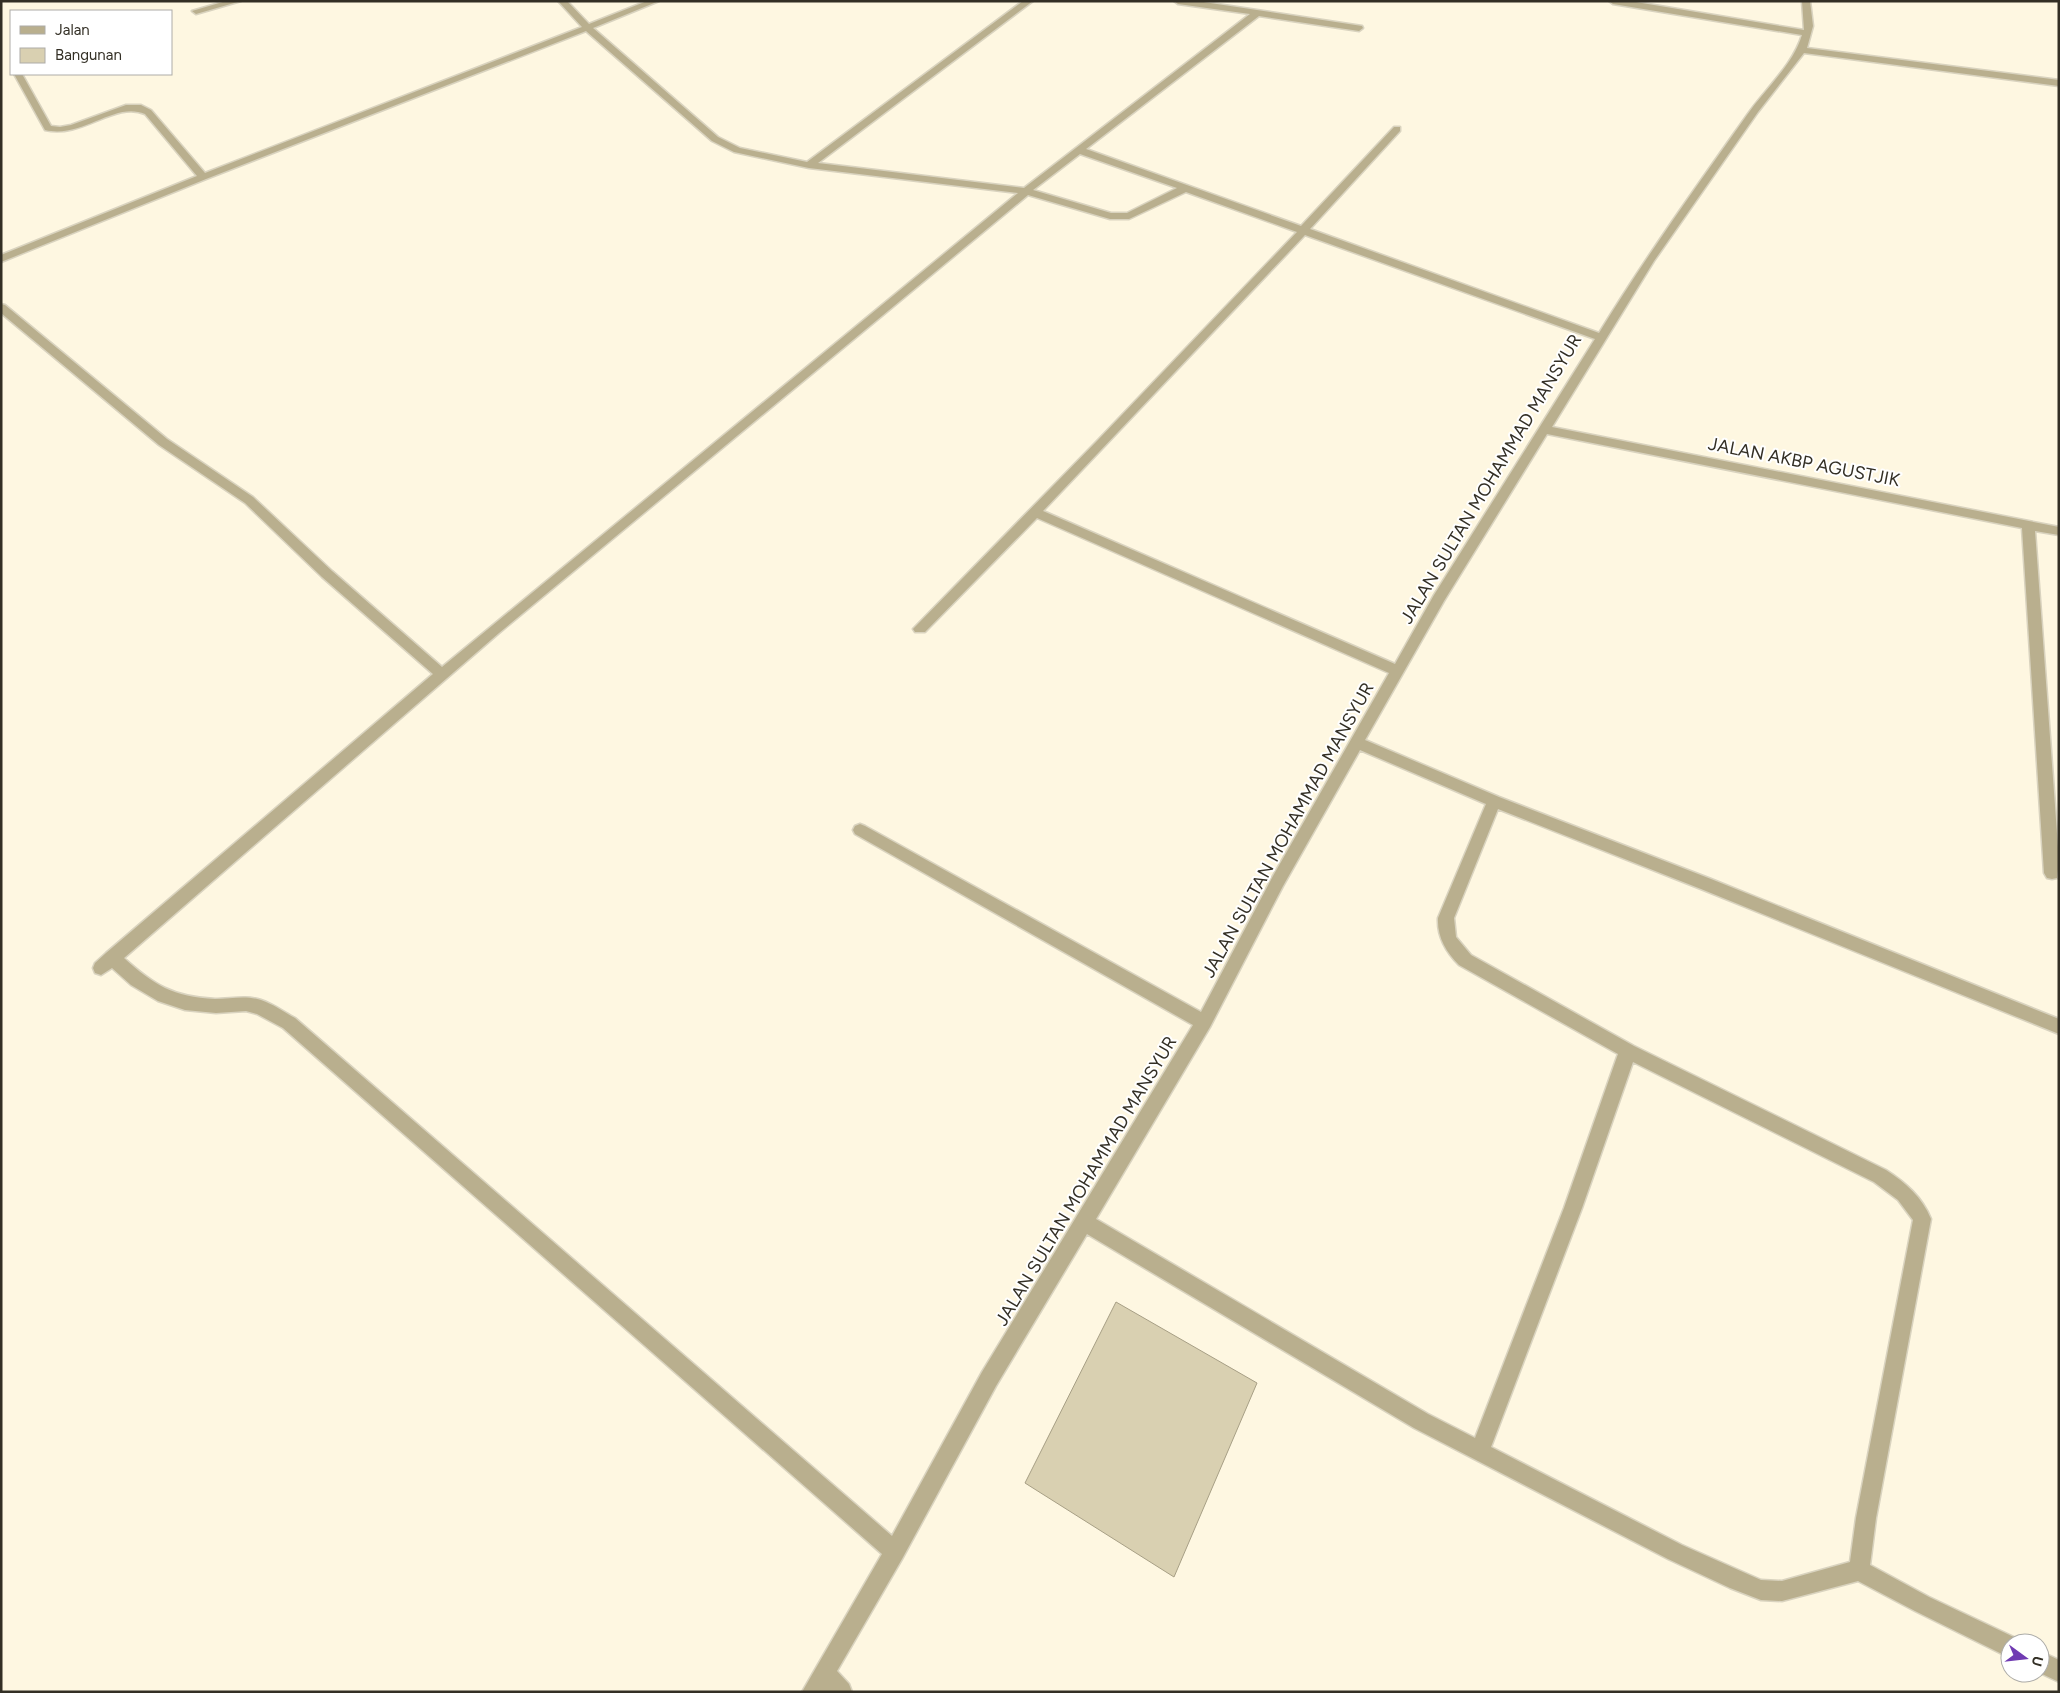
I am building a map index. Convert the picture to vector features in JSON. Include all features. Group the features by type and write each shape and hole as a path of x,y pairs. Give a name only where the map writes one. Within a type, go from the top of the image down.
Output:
{"street":[{"path":"196,11 237,1"},
{"path":"562,1 588,27 724,144 750,154 808,165 1026,191 1115,217 1129,216 1184,188"},
{"path":"1,259 203,177 655,1"},
{"path":"808,165 1029,1"},
{"path":"1178,1 1358,28"},
{"path":"1613,1 1808,33"},
{"name":"JALAN SULTAN MOHAMMAD MANSYUR","path":"819,1683 895,1552 989,1379 1204,1022 1278,880 1439,598 1649,261 1755,110 1802,50 1808,33 1806,1"},
{"path":"895,1552 289,1022 260,1007 246,1004 216,1006 184,1003 158,994 107,963 442,674 1026,191 1257,13"},
{"path":"1802,50 2059,83"},
{"path":"19,75 48,128 66,129 124,108 141,107 148,112 203,177"},
{"path":"920,629 1036,513 1397,129"},
{"path":"1079,150 1600,337"},
{"path":"1,307 163,442 250,500 326,574 442,674"},
{"name":"JALAN AKBP AGUSTJIK","path":"1543,429 2059,531"},
{"path":"1036,513 1398,671"},
{"path":"2028,524 2052,873"},
{"path":"1357,742 1494,801 1706,884 2059,1027"},
{"path":"1494,801 1446,918 1445,929 1448,939 1454,949 1465,960 1628,1051 1880,1176 1903,1191 1915,1206 1922,1219 1866,1518 1859,1570"},
{"path":"860,830 1204,1022"},
{"path":"1480,1451 1574,1208 1628,1051"},
{"path":"1084,1222 1421,1421 1675,1552 1737,1581 1761,1590 1782,1591 1859,1570 2000,1643"},
{"path":"819,1683 841,1692"}],"building":[{"path":"1116,1302 1257,1383 1174,1577 1025,1483"}]}
